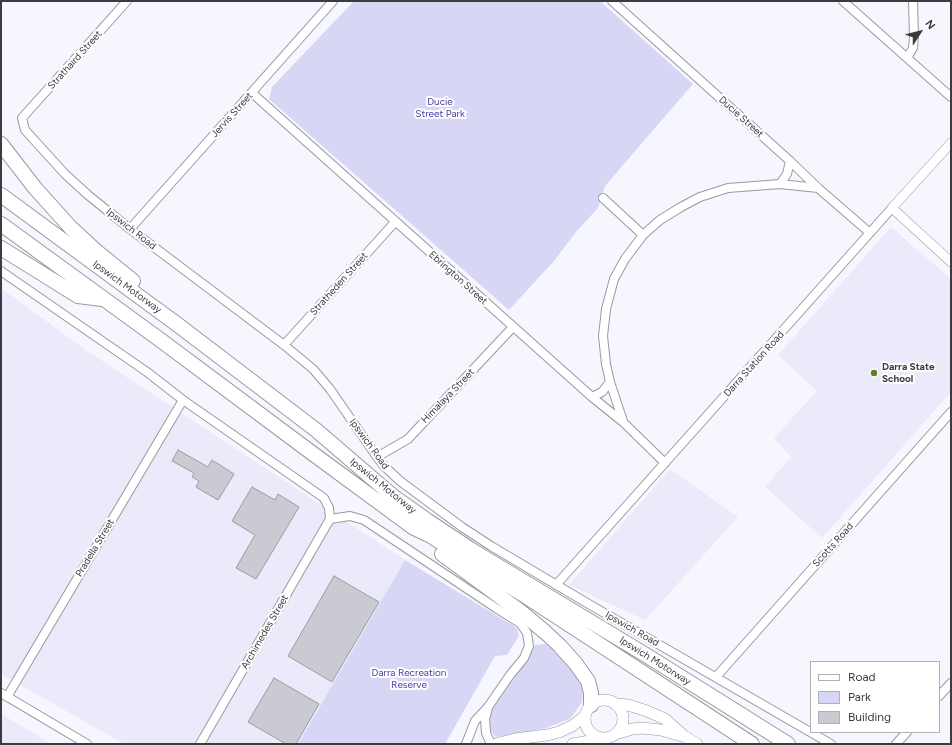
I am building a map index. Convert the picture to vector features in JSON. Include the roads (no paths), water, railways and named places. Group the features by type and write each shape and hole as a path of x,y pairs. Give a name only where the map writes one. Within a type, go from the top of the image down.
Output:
{"highway":[{"path":"1,144 35,188 71,228 173,312 178,325"},
{"name":"Ipswich Motorway","path":"1,195 178,325 316,430 394,497 428,521 788,744"},
{"name":"Ipswich Motorway","path":"1,224 177,352 414,528 431,536 527,597 752,744"},
{"path":"1,248 78,296 104,300"},
{"path":"414,528 430,545 521,612 560,646 576,664 588,681 591,693 588,710"}],"main road":[{"path":"496,744 515,739 559,732 572,726 597,701 610,701 620,708 624,721 622,727 614,737 573,744"},
{"path":"616,704 628,705 647,710 665,719 684,736 698,744"},
{"path":"588,710 585,722 587,728 590,733 602,739"},
{"path":"618,733 642,728 661,730 684,736"}],"street":[{"name":"Strathaird Street","path":"22,118 127,1"},
{"name":"Jervis Street","path":"130,230 333,1"},
{"name":"Ducie Street","path":"612,1 790,160 818,188 870,234"},
{"path":"843,1 951,97"},
{"path":"907,58 913,48 913,1"},
{"name":"Ebrington Street","path":"252,93 513,328 623,422 665,463"},
{"name":"Ipswich Road","path":"22,118 24,130 65,174 88,195 130,230 284,345 313,369 330,389 377,457 400,481 462,527 491,546 810,732"},
{"name":"Darra Station Road","path":"556,585 951,143"},
{"path":"780,184 787,174 790,160"},
{"path":"623,422 610,382 606,364 603,336 606,309 614,279 625,258 643,235 660,220 680,207 700,197 728,188 780,184 818,188"},
{"path":"603,198 643,235"},
{"path":"892,208 951,262"},
{"name":"Stratheden Street","path":"284,345 395,222"},
{"path":"1,271 148,372 183,400 324,498 329,508 330,519 350,516 364,520 520,623 527,633 529,646 524,658 510,675 488,708 475,721 466,744"},
{"name":"Himalaya Street","path":"377,457 408,439 513,328"},
{"path":"592,397 602,392 610,382"},
{"name":"Pradella Street","path":"4,695 183,400"},
{"name":"Scotts Road","path":"716,677 951,412"},
{"name":"Archimedes Street","path":"200,744 330,519"},
{"path":"940,695 951,683"},
{"path":"4,695 87,744"},
{"path":"488,708 485,719 486,733 491,744"},
{"name":"Ipswich Road","path":"812,733 831,744"},
{"path":"896,744 906,733"}],"place":[{"name":"Darra State School","path":"874,373"}],"park label":[{"name":"Ducie Street Park","path":"440,108"},
{"name":"Darra Recreation Reserve","path":"409,678"}]}
